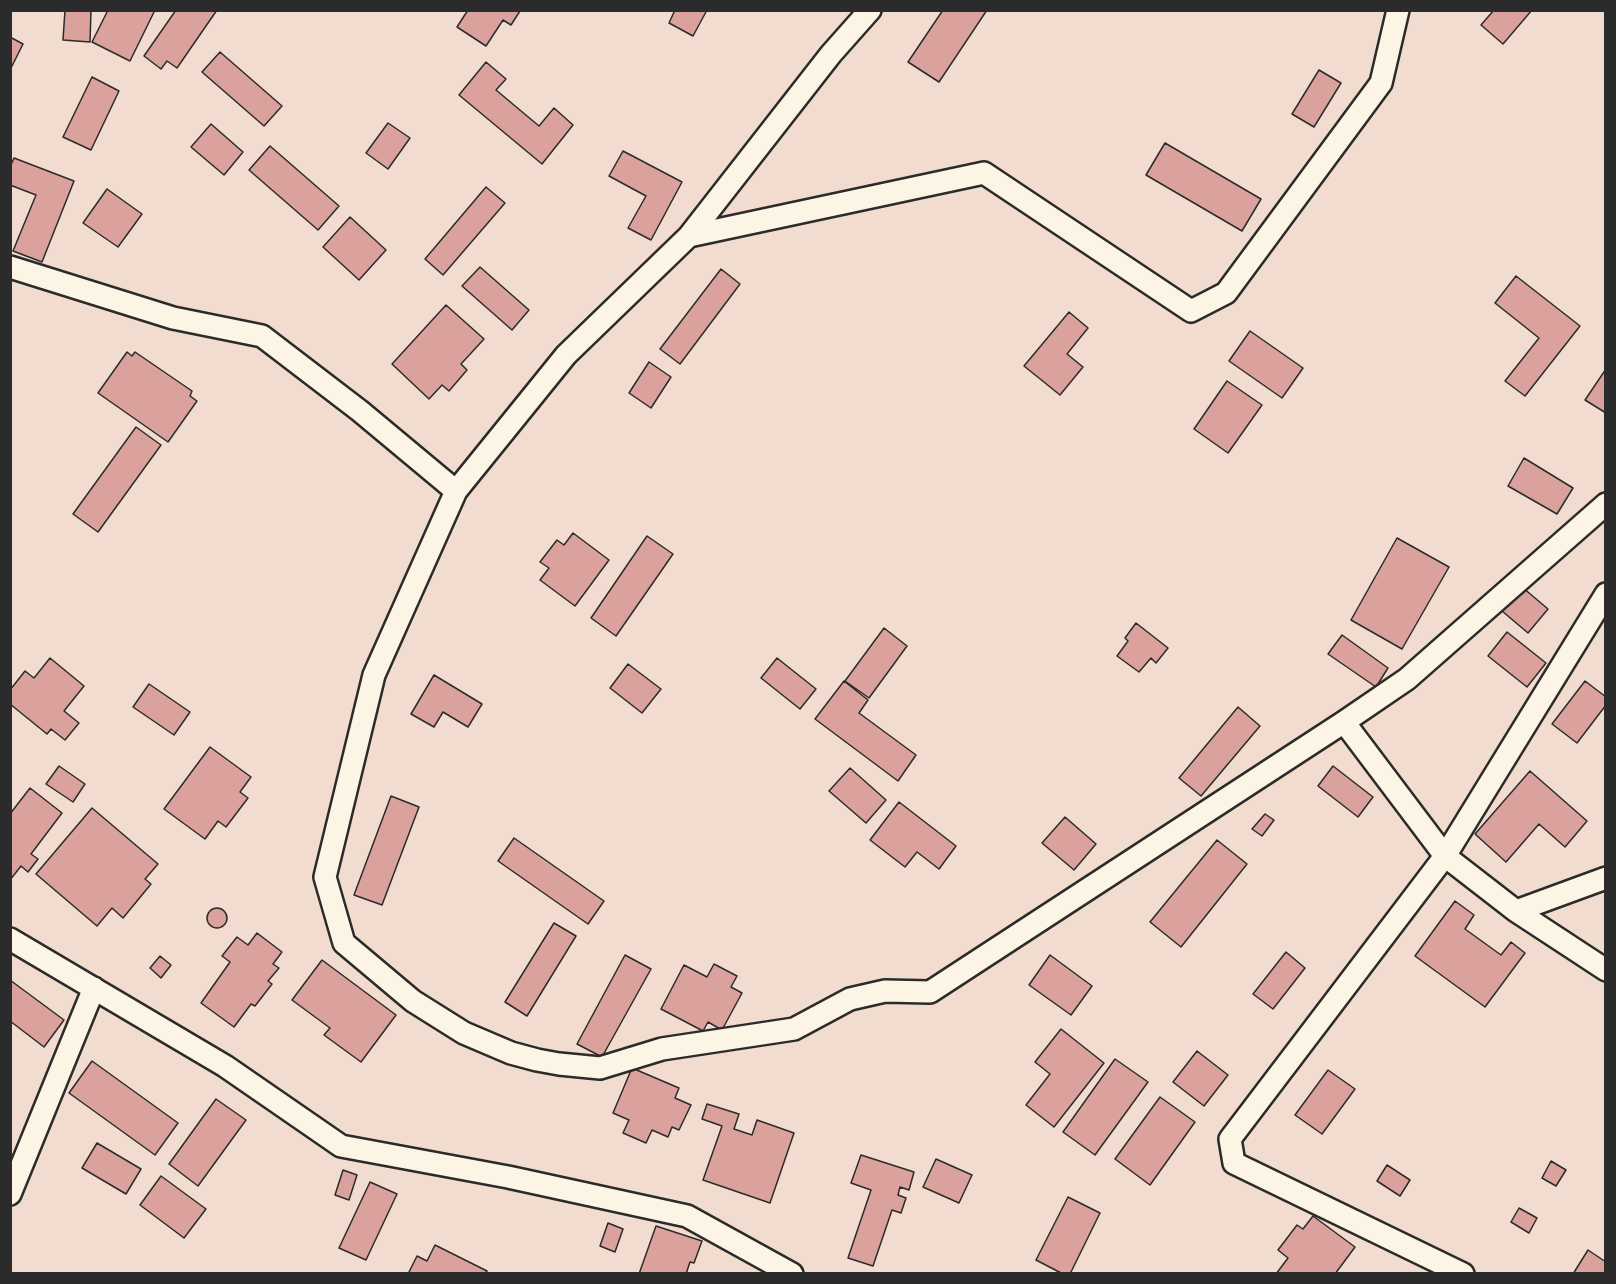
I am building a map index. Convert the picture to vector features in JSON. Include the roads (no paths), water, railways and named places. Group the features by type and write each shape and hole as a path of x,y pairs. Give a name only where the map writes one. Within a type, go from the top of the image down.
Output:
{"street":[{"path":"870,10 831,54 689,236 566,355 456,491 374,675 326,877 344,943 414,1001 464,1033 511,1053 559,1064 600,1068 662,1049 794,1029 850,999 885,991 930,992 1407,679 1605,504"},
{"path":"689,236 984,173 1191,311 1226,293 1381,83 1398,10"},
{"path":"10,267 173,318 262,336 360,411 456,491"},
{"path":"1463,1274 1234,1163 1230,1139 1446,856 1605,594"},
{"path":"1344,722 1446,856 1516,910 1605,970"},
{"path":"1516,910 1605,878"},
{"path":"10,939 225,1066 342,1146 508,1177 687,1216 792,1274"},
{"path":"10,1194 94,988"}]}
